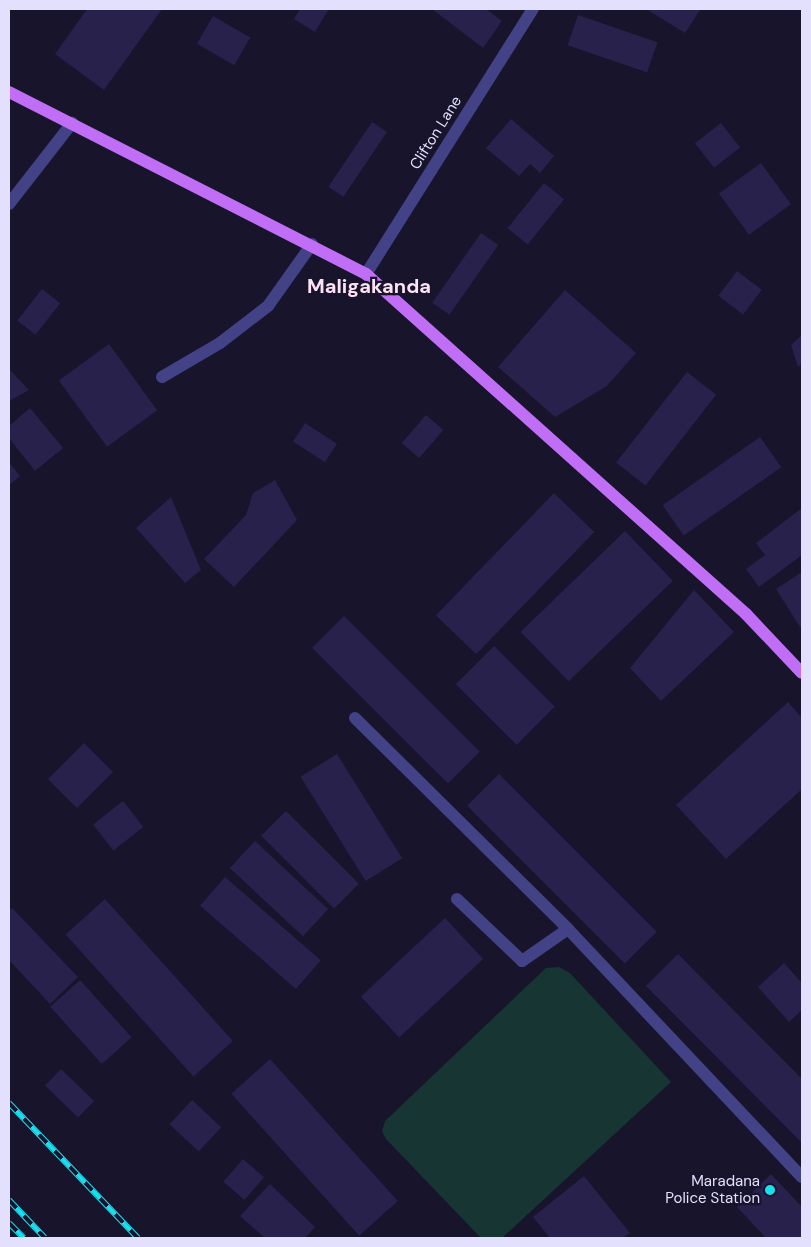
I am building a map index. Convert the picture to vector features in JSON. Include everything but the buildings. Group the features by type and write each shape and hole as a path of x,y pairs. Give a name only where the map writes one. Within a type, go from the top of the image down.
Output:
{"main road":[{"path":"9,92 312,244 366,274 746,614 802,673"}],"street":[{"name":"Clifton Lane","path":"366,274 533,9"},
{"path":"9,204 72,124"},
{"path":"162,377 220,343 268,306 312,244"},
{"path":"355,718 568,929 802,1177"},
{"path":"458,899 522,961 568,929"}],"green space":[{"path":"559,967 570,973 671,1082 502,1238 481,1238 386,1139 382,1131 385,1121 546,968"}],"railway":[{"path":"9,1103 138,1238"},
{"path":"9,1200 45,1238"},
{"path":"9,1223 24,1238"}],"place":[{"name":"Maradana Police Station","path":"770,1190"}],"district":[{"name":"Maligakanda","path":"369,286"}]}
